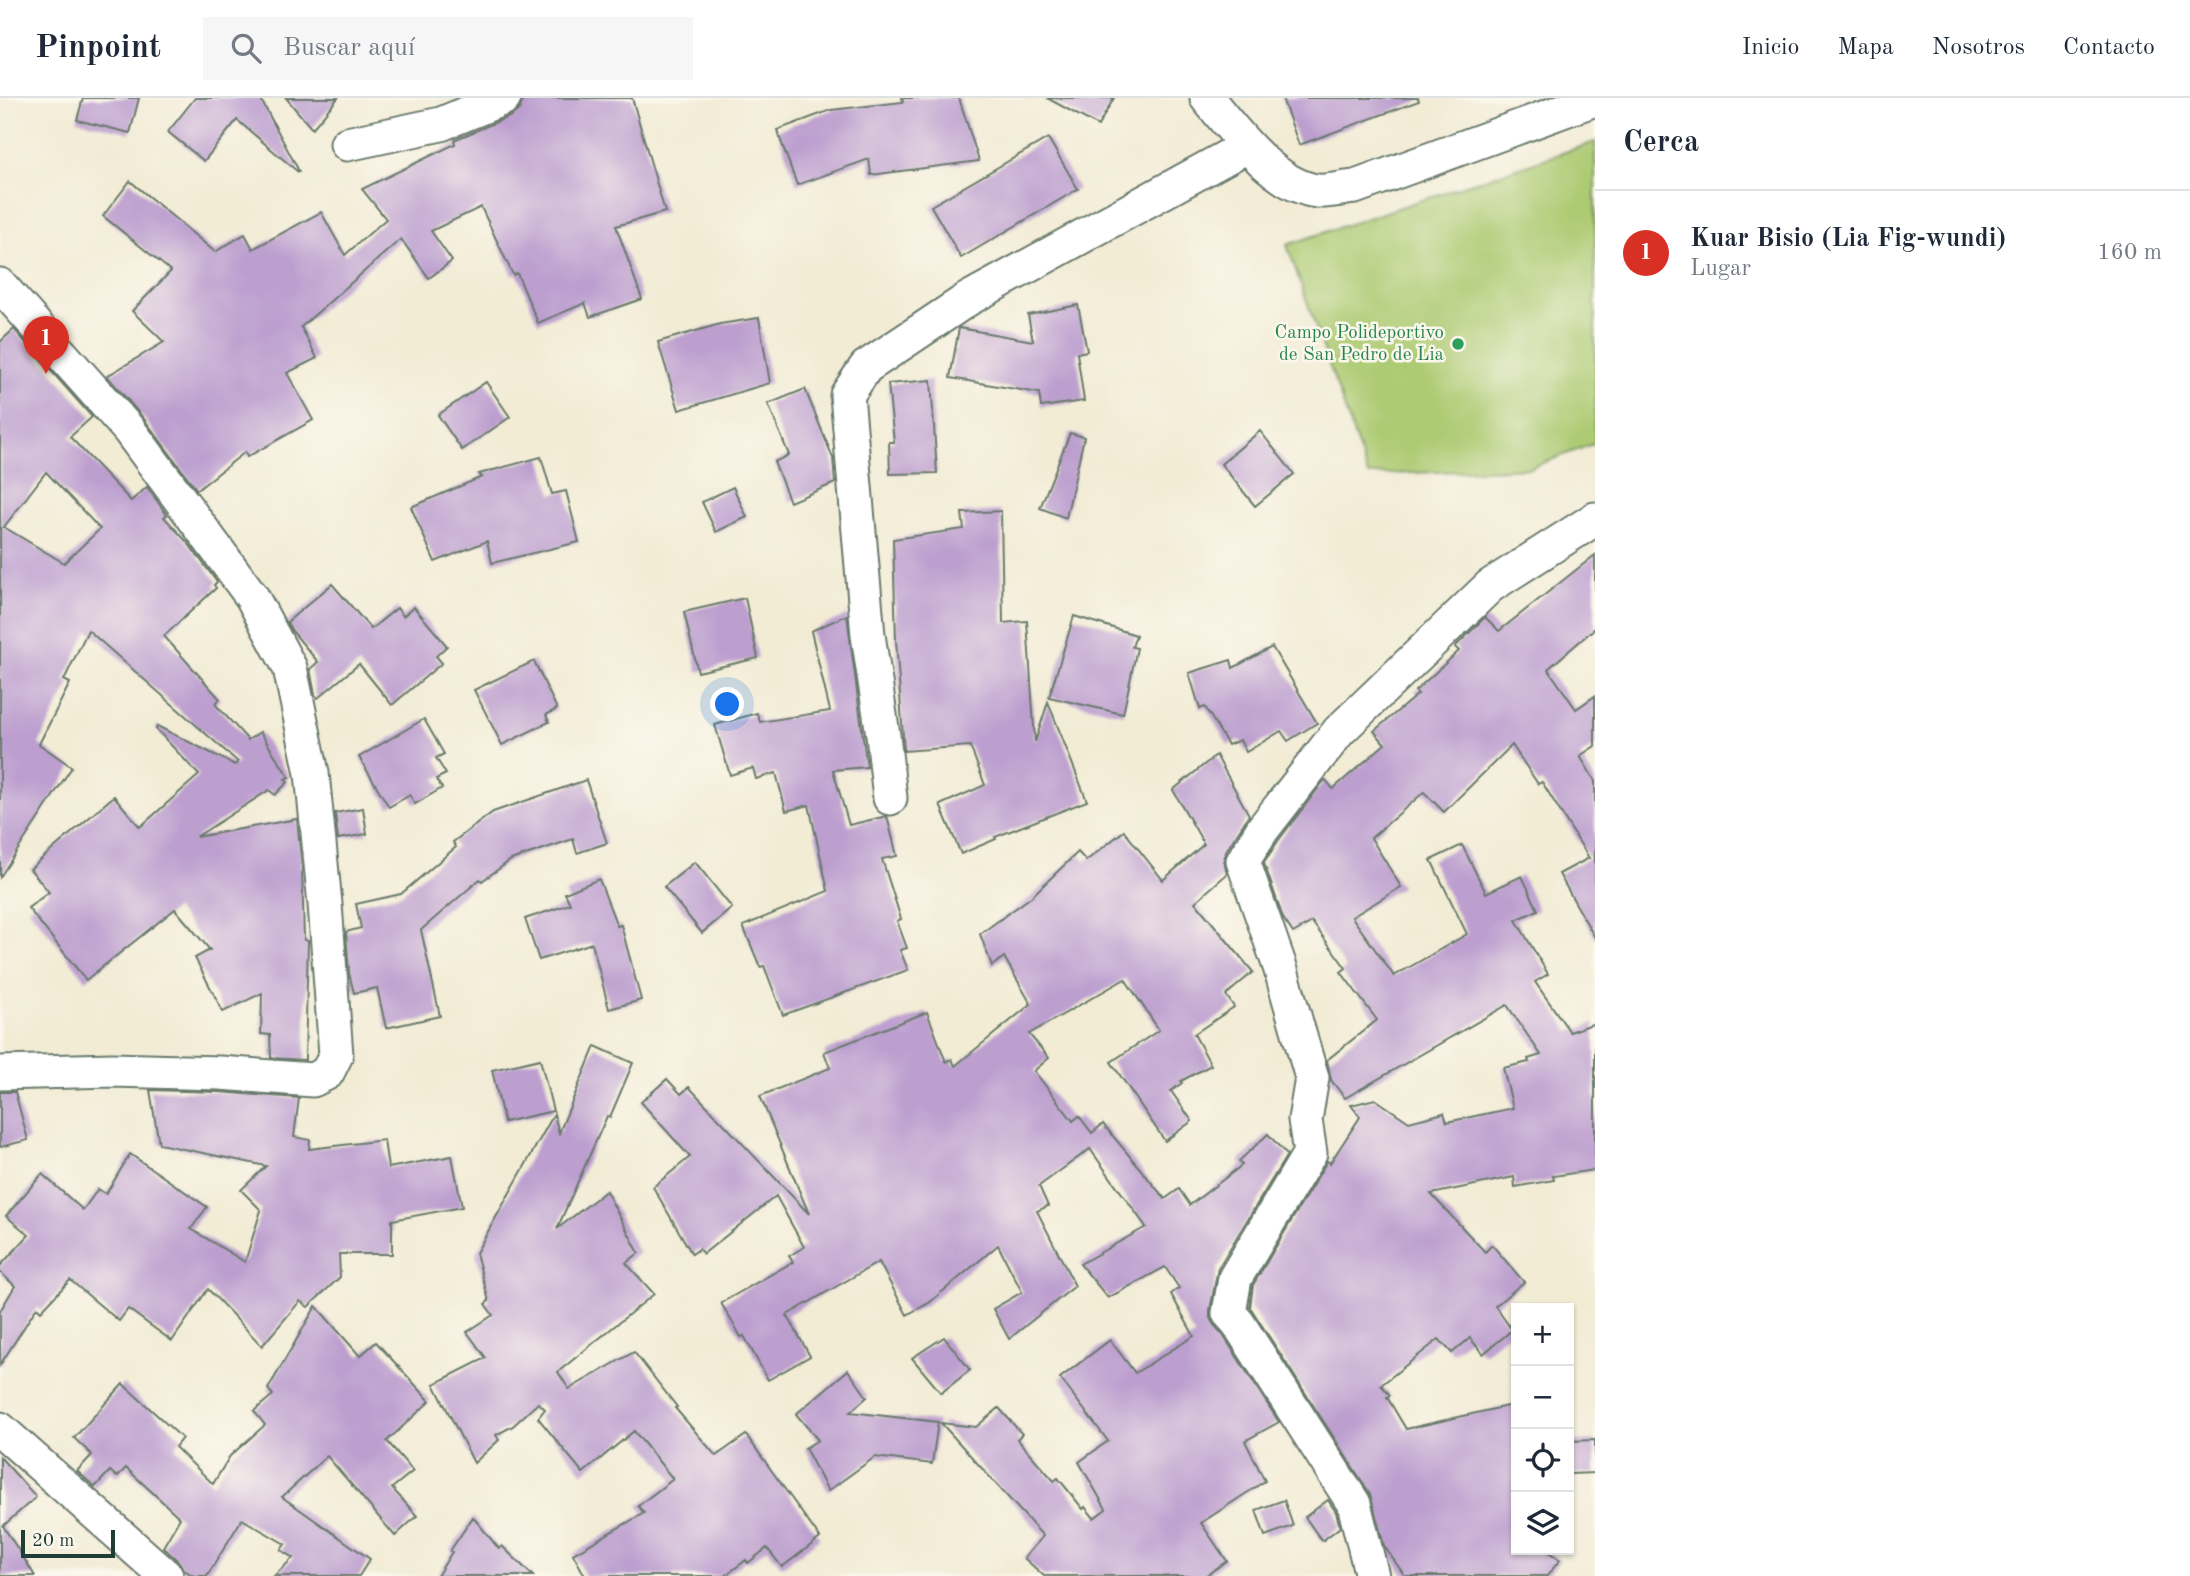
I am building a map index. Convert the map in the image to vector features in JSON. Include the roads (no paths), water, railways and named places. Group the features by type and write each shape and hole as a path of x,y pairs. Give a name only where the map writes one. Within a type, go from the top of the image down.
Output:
{"street":[{"path":"347,144 441,124 504,98"},
{"path":"1207,98 1247,146 1281,178 1317,191 1355,187 1595,99"},
{"path":"890,798 868,635 847,395 866,367 968,299 1247,146"},
{"path":"0,285 129,430 252,597 290,668 312,774 336,1055 327,1073 313,1080 220,1073 112,1070 0,1073"},
{"path":"1372,1576 1354,1504 1229,1312 1235,1278 1310,1153 1305,1120 1312,1077 1280,967 1243,861 1262,830 1339,731 1490,586 1595,519"},
{"path":"0,1429 166,1576"}],"place":[{"name":"Campo Polideportivo de San Pedro de Lia","path":"1458,344"},
{"name":"Kuar Bisio (Lia Fig-wundi)","path":"46,374"}]}
